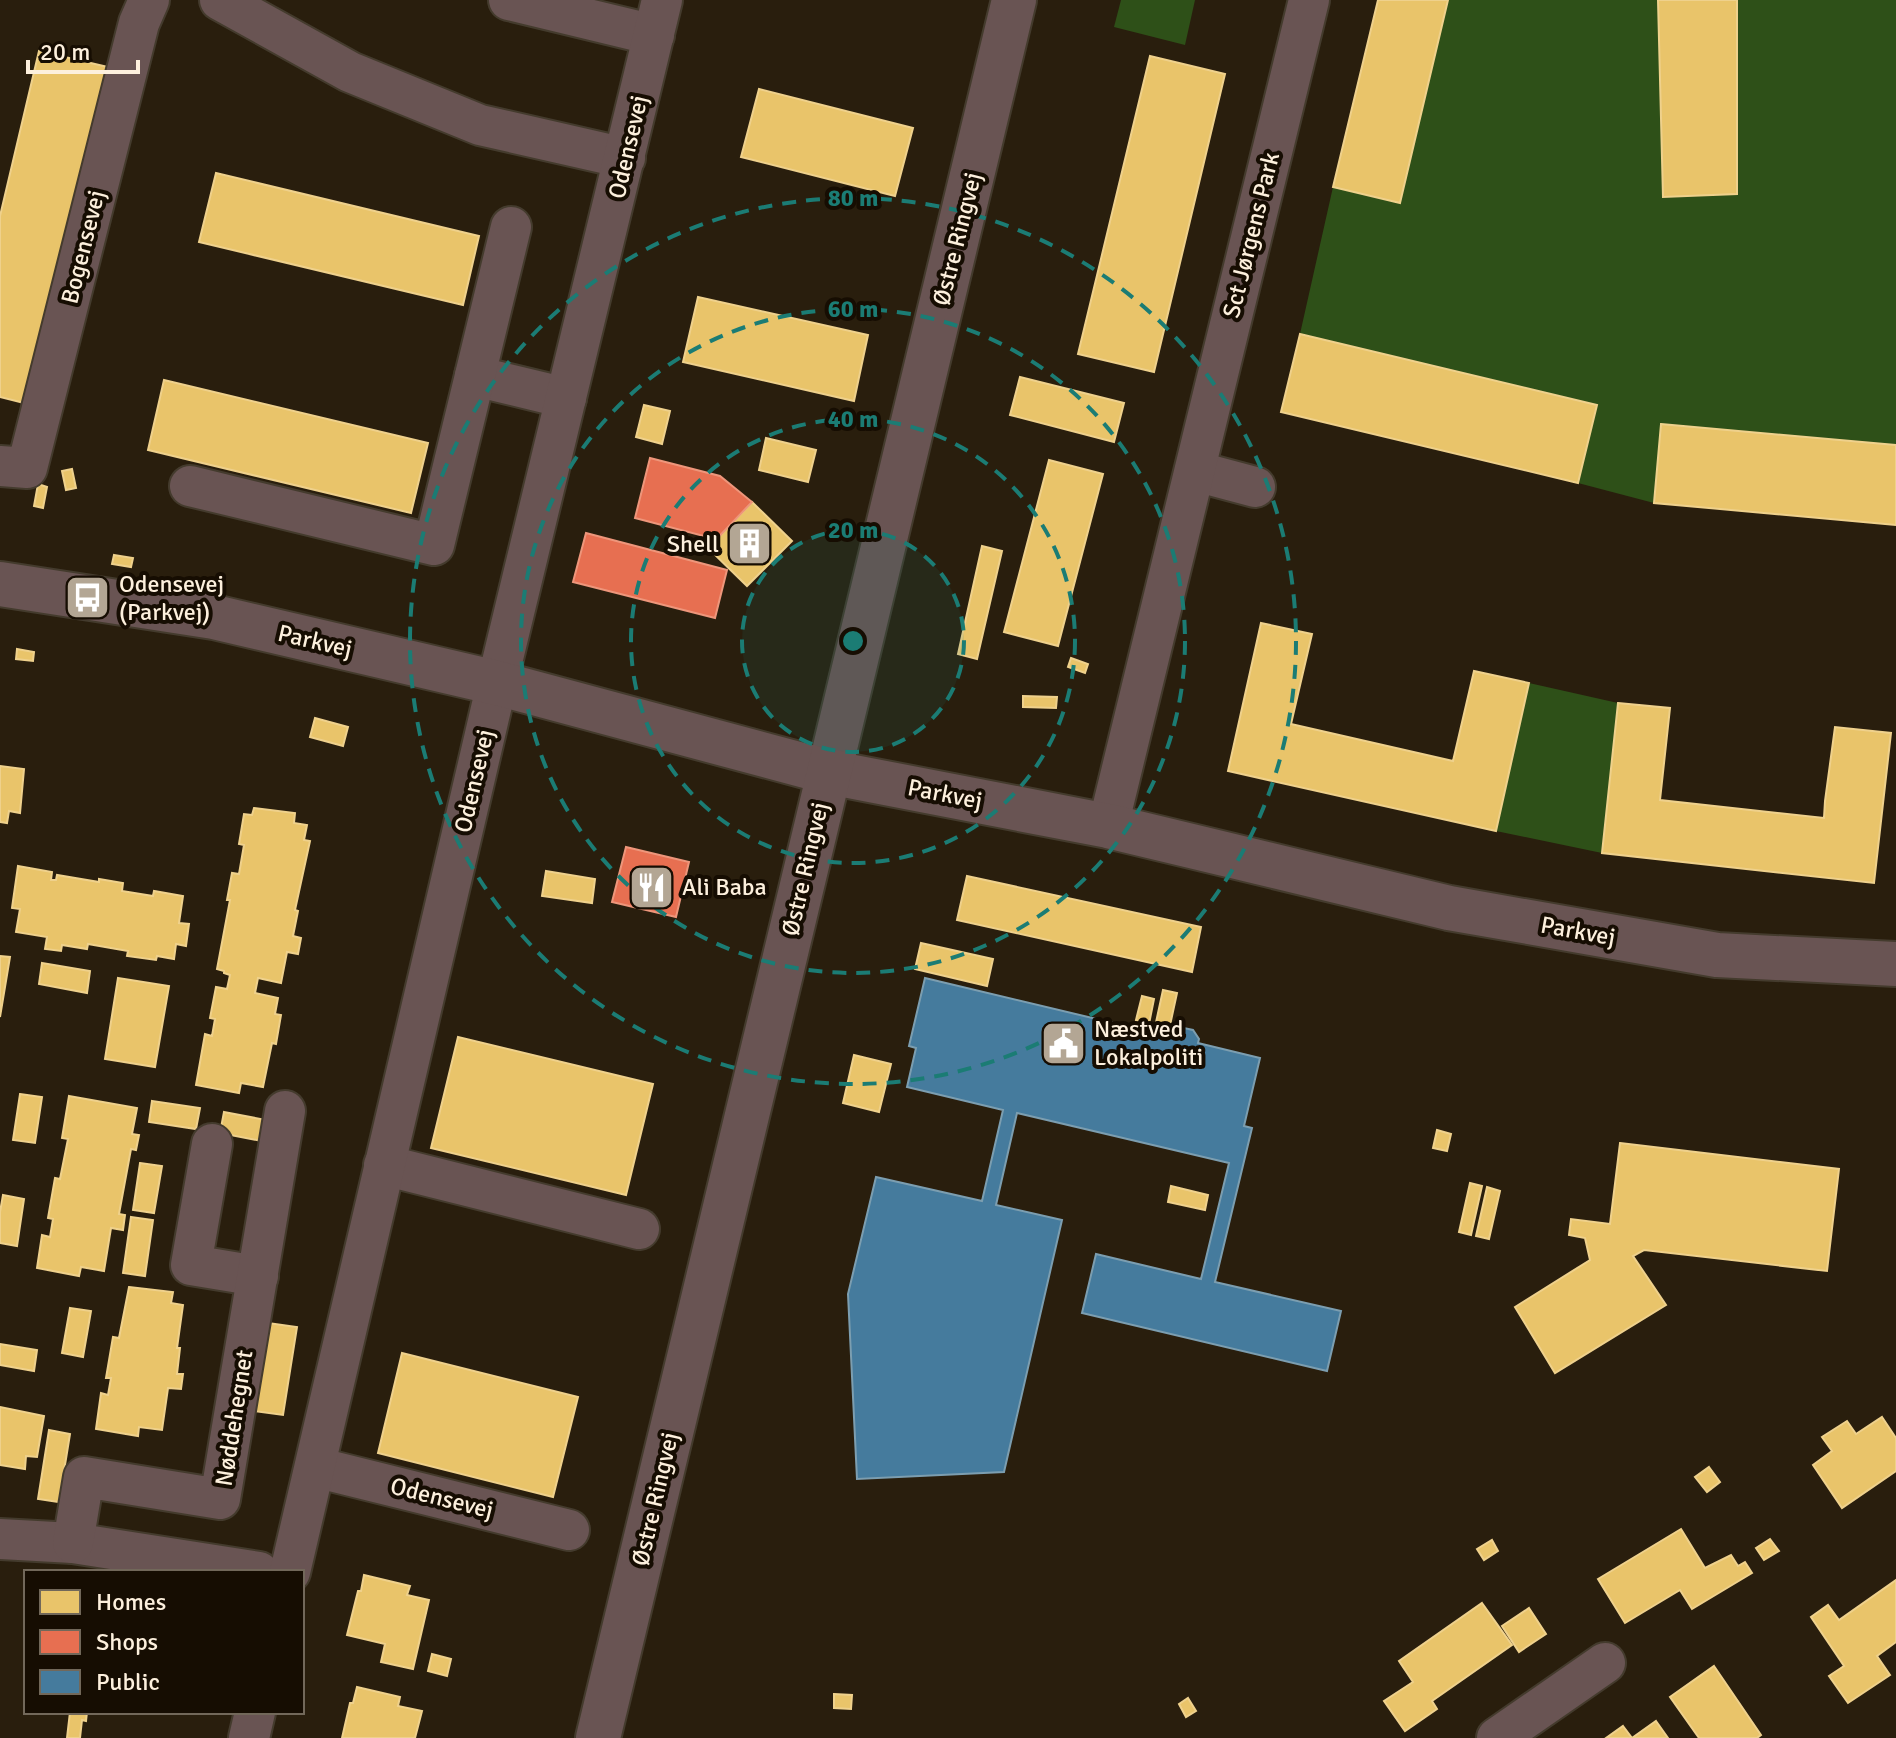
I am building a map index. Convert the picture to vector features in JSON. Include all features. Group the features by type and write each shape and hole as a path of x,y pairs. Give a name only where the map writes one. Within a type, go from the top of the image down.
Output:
{"street":[{"name":"Bogensevej","path":"0,466 27,468 139,23 149,0"},
{"path":"220,0 350,72 480,125 625,158"},
{"name":"Odensevej","path":"290,1570 497,683 658,18 509,0"},
{"name":"Østre Ringvej","path":"598,1738 1014,0"},
{"name":"Sct Jørgens Park","path":"1108,826 1309,0"},
{"path":"190,486 434,545 511,227"},
{"path":"475,376 566,398"},
{"path":"1195,471 1255,487"},
{"name":"Parkvej","path":"0,584 214,617 497,683 828,772 1108,826 1449,908 1717,955 1896,964"},
{"name":"Nøddehegnet","path":"73,1543 84,1477 220,1499 285,1111"},
{"path":"212,1144 191,1265 258,1276"},
{"path":"384,1165 639,1229"},
{"name":"Odensevej","path":"315,1467 569,1530"},
{"path":"0,1539 73,1543 246,1570"},
{"path":"1497,1738 1605,1663"},
{"path":"249,1738 255,1714"}],"green space":[{"path":"1121,0 1195,0 1185,45 1114,27"},
{"path":"1448,0 1658,0 1663,197 1737,194 1737,0 1896,0 1896,445 1661,425 1654,503 1578,483 1596,406 1300,334 1333,187 1400,203"},
{"path":"1529,683 1618,703 1602,853 1496,831"}],"building: Homes":[{"path":"1378,0 1448,0 1400,203 1333,187"},
{"path":"1658,0 1737,0 1737,194 1663,197"},
{"path":"39,51 108,67 28,404 0,397 0,216"},
{"path":"1150,56 1225,74 1154,372 1078,354"},
{"path":"759,89 913,128 895,196 741,157"},
{"path":"216,173 479,236 463,305 199,242"},
{"path":"698,297 868,335 854,401 683,362"},
{"path":"1300,334 1597,405 1578,483 1281,412"},
{"path":"1020,377 1124,403 1114,442 1010,415"},
{"path":"164,380 428,443 411,513 148,450"},
{"path":"644,405 670,411 662,444 636,437"},
{"path":"1661,424 1896,445 1896,525 1654,503"},
{"path":"766,438 816,450 808,482 759,470"},
{"path":"1049,460 1103,474 1058,646 1004,632"},
{"path":"72,469 76,488 66,490 62,471"},
{"path":"38,484 47,487 43,508 34,506"},
{"name":"Shell","path":"752,502 792,541 747,586 708,548"},
{"path":"982,546 1002,551 977,659 958,654"},
{"path":"114,555 133,558 131,567 112,564"},
{"path":"1261,623 1312,634 1291,724 1453,761 1474,671 1529,683 1496,831 1228,771"},
{"path":"17,649 34,652 33,661 16,659"},
{"path":"1071,658 1088,664 1085,673 1068,667"},
{"path":"1023,696 1057,697 1056,708 1023,707"},
{"path":"1618,703 1670,708 1660,800 1824,818 1835,727 1891,733 1874,883 1602,853"},
{"path":"315,718 348,727 343,746 310,737"},
{"path":"0,766 24,769 20,813 9,811 7,823 0,822"},
{"path":"254,808 295,813 294,823 307,825 304,840 310,841 295,910 298,911 293,936 301,938 298,954 287,952 281,983 258,978 255,993 278,998 275,1014 281,1015 276,1044 272,1043 263,1087 241,1083 239,1093 196,1085 205,1034 212,1036 215,1019 210,1018 216,987 227,989 230,975 217,969 232,873 239,874 244,845 239,844 244,814 252,815"},
{"path":"18,866 52,872 51,880 56,880 57,875 99,882 99,879 123,883 122,891 153,896 154,891 183,896 179,923 189,924 186,946 176,944 174,959 157,956 156,960 127,956 128,951 88,944 87,949 62,945 61,951 45,949 47,937 16,932 20,909 12,908"},
{"path":"546,871 595,879 592,903 542,896"},
{"path":"967,876 1201,927 1192,972 957,920"},
{"path":"921,943 993,959 987,986 915,969"},
{"path":"0,956 10,957 0,1017"},
{"path":"42,963 90,971 87,993 39,984"},
{"path":"118,978 169,986 155,1067 105,1059"},
{"path":"1163,990 1177,993 1169,1030 1155,1027"},
{"path":"1142,996 1154,999 1149,1024 1136,1020"},
{"path":"458,1037 653,1084 626,1195 431,1148"},
{"path":"854,1055 891,1064 879,1112 843,1103"},
{"path":"20,1094 42,1097 35,1143 13,1140"},
{"path":"69,1096 137,1108 132,1134 139,1135 136,1150 131,1149 119,1214 125,1215 123,1230 111,1228 104,1271 81,1267 79,1276 37,1268 42,1235 50,1237 53,1219 48,1218 55,1178 60,1179 68,1139 62,1138"},
{"path":"152,1101 200,1108 196,1129 149,1122"},
{"path":"224,1112 271,1121 267,1142 220,1133"},
{"path":"1437,1130 1451,1134 1447,1151 1433,1148"},
{"path":"1620,1143 1839,1169 1827,1271 1644,1250 1633,1256 1666,1305 1555,1373 1515,1307 1590,1260 1585,1238 1569,1235 1571,1219 1610,1224"},
{"path":"140,1163 162,1166 154,1213 133,1210"},
{"path":"1470,1183 1482,1186 1471,1235 1459,1232"},
{"path":"1171,1186 1208,1195 1205,1210 1168,1202"},
{"path":"1487,1187 1500,1191 1489,1239 1476,1236"},
{"path":"3,1195 24,1199 17,1246 0,1243"},
{"path":"131,1217 153,1220 145,1276 123,1273"},
{"path":"129,1287 173,1292 171,1303 183,1305 177,1348 180,1348 177,1374 183,1374 181,1389 168,1388 162,1430 139,1427 138,1436 96,1429 101,1393 108,1395 111,1378 106,1378 113,1337 119,1338"},
{"path":"70,1308 91,1311 83,1357 62,1353"},
{"path":"268,1323 297,1327 283,1415 254,1411"},
{"path":"0,1344 37,1350 34,1371 0,1365"},
{"path":"402,1353 578,1397 553,1497 378,1453"},
{"path":"0,1407 44,1416 37,1457 26,1456 25,1469 0,1465"},
{"path":"1882,1417 1896,1438 1896,1471 1842,1508 1813,1465 1832,1451 1822,1437 1847,1421 1856,1434"},
{"path":"49,1430 70,1434 59,1502 38,1499"},
{"path":"1709,1467 1720,1482 1707,1492 1695,1477"},
{"path":"1681,1529 1705,1568 1731,1555 1738,1566 1745,1562 1752,1573 1692,1609 1680,1590 1625,1623 1598,1579"},
{"path":"1770,1539 1779,1551 1764,1560 1756,1548"},
{"path":"1492,1540 1498,1551 1484,1560 1477,1549"},
{"path":"364,1575 410,1586 407,1595 429,1600 413,1669 381,1662 385,1644 347,1635"},
{"path":"1896,1580 1896,1642 1877,1656 1890,1675 1848,1703 1829,1676 1844,1666 1811,1617 1828,1605 1839,1620"},
{"path":"1482,1603 1512,1645 1432,1701 1437,1709 1405,1731 1384,1701 1413,1682 1399,1661"},
{"path":"1529,1608 1546,1634 1519,1652 1502,1626"},
{"path":"432,1654 451,1659 447,1676 428,1671"},
{"path":"1714,1666 1761,1735 1757,1738 1699,1738 1670,1697"},
{"path":"357,1687 400,1697 398,1706 422,1711 415,1738 342,1738"},
{"path":"834,1694 852,1695 851,1709 834,1708"},
{"path":"1188,1698 1196,1711 1186,1717 1179,1704"},
{"path":"70,1714 87,1714 86,1721 82,1720 80,1738 67,1738"},
{"path":"1656,1721 1668,1738 1632,1738"},
{"path":"1623,1726 1632,1738 1606,1738"}],"building: Shops":[{"path":"650,458 720,476 752,502 708,548 704,536 635,518"},
{"path":"586,533 727,570 715,618 573,582"},
{"path":"626,847 689,862 676,917 612,902"}],"building: Public":[{"path":"925,978 1172,1037 1184,1028 1193,1030 1198,1043 1260,1058 1244,1126 1252,1128 1215,1282 1341,1311 1327,1371 1082,1313 1096,1254 1201,1279 1229,1163 1017,1113 996,1205 1062,1220 1004,1472 857,1479 848,1294 876,1177 982,1201 1003,1110 907,1087 916,1048 909,1046"}],"place":[{"name":"Shell","path":"750,544"},
{"name":"Odensevej (Parkvej)","path":"88,598"},
{"name":"Ali Baba","path":"651,887"},
{"name":"Næstved Lokalpoliti","path":"1063,1043"}]}
